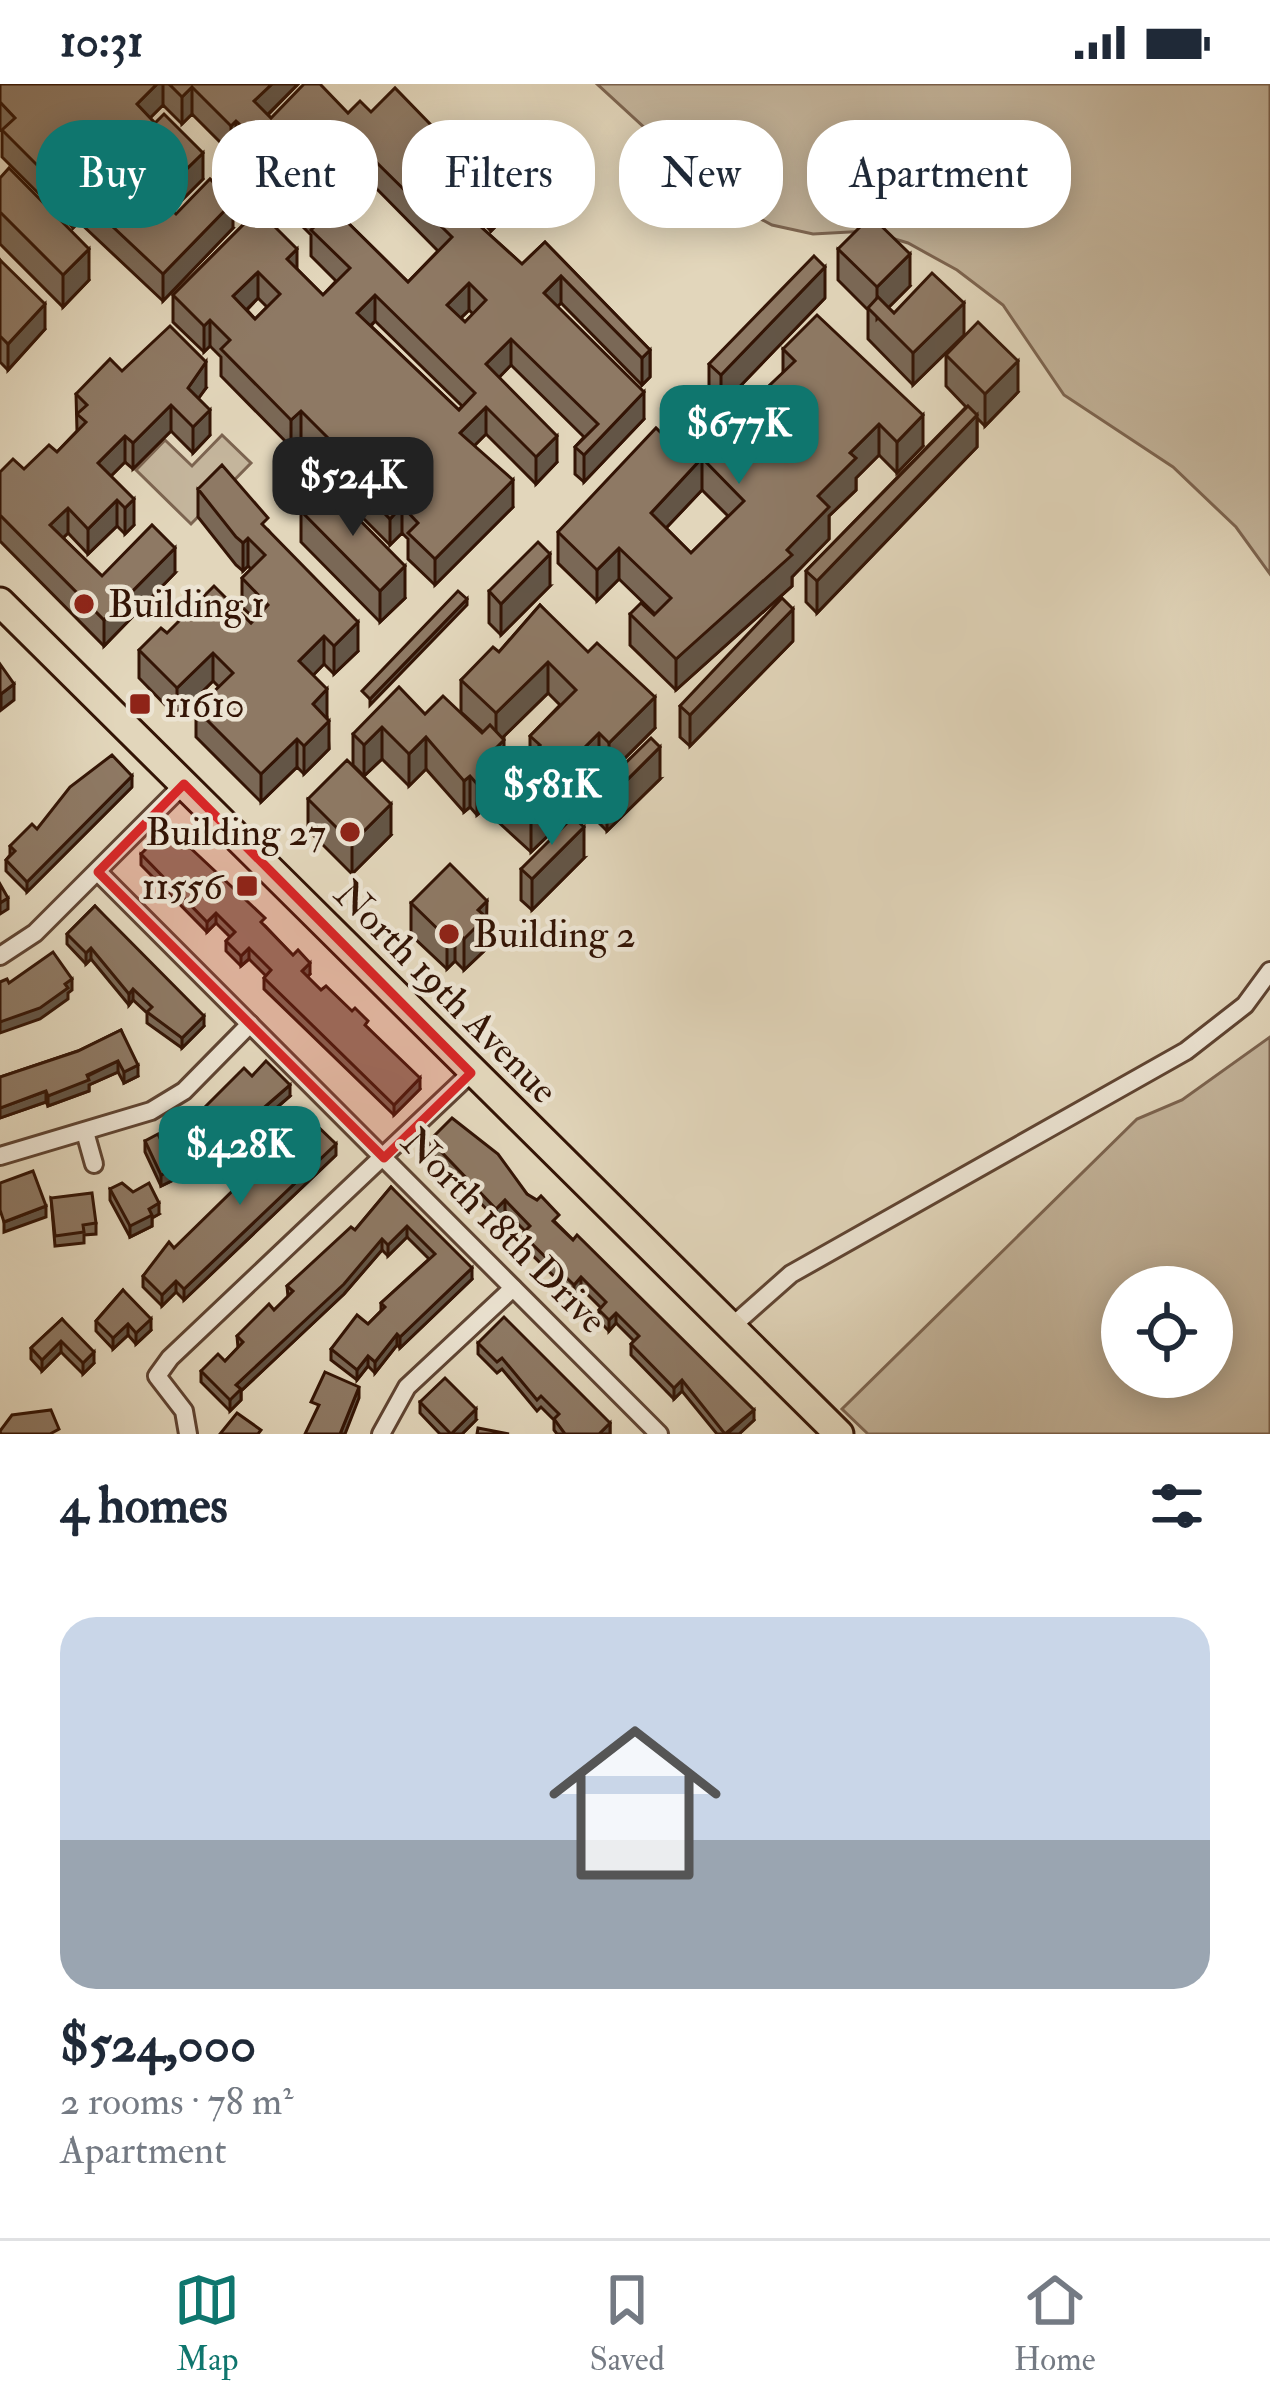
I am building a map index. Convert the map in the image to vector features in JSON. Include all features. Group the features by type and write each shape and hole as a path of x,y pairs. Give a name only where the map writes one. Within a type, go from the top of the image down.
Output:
{"main road":[{"name":"North 19th Avenue","path":"0,602 839,1434"}],"street":[{"path":"0,956 35,933 184,784"},
{"name":"North 18th Drive","path":"98,872 659,1434"},
{"path":"730,1328 791,1274 1186,1051 1245,1005 1270,971"},
{"path":"0,1156 165,1103 250,1024"},
{"path":"188,1434 184,1411 157,1376 170,1358 471,1073"},
{"path":"85,1132 94,1164"},
{"path":"381,1434 407,1387 513,1288"}],"highlighted area":[{"path":"184,784 471,1073 384,1158 98,872"}],"shaded area":[{"path":"597,84 1270,84 1270,574 1236,527 1173,467 1064,395 1003,305 957,270 908,243 868,231 813,234 783,227 783,120 636,120"},
{"path":"222,435 251,463 191,524 136,470 165,440 192,466"},
{"path":"1270,1037 1270,1434 868,1434 842,1409 1137,1119 1182,1100"}],"building":[{"path":"0,84 157,84 137,104 152,120 36,120 36,164 2,130 15,118 0,102"},
{"path":"169,84 272,84 254,101 271,118 304,84 320,84 348,113 360,101 371,112 395,88 426,120 402,120 402,188 378,164 378,120 225,120 192,87 182,97"},
{"path":"188,138 203,153 188,168"},
{"path":"9,168 36,195 36,228 68,228 89,249 63,275 0,212 0,178"},
{"path":"210,179 212,224 163,274 114,228 188,228 188,202"},
{"path":"240,228 276,228 297,249 287,259 323,295 350,268 311,230 353,228 408,282 452,237 443,228 482,228 522,264 545,242 650,350 642,358 561,276 544,293 644,392 584,455 575,447 598,424 511,339 486,364 557,436 536,457 486,407 460,433 513,480 435,559 408,533 418,523 402,506 390,519 319,447 328,438 301,411 291,420 221,349 230,340 210,320 204,326 173,295","holes":["258,272 280,294 255,319 233,296","469,283 486,300 465,322 447,305","375,295 475,393 459,410 357,313"]},
{"path":"859,228 883,228 910,254 877,287 838,249"},
{"path":"814,256 825,267 721,375 709,364"},
{"path":"0,260 45,304 8,344 0,336"},
{"path":"932,273 964,303 913,353 868,308 878,297 894,313"},
{"path":"817,315 923,415 897,442 879,424 850,453 856,458 818,496 829,507 787,550 792,555 676,659 630,614 641,603 654,615 671,598 619,548 597,570 558,532 656,428 684,455 703,435 710,442 795,361 783,349","holes":["702,458 744,501 691,553 651,513"]},
{"path":"978,322 1018,361 985,394 946,355"},
{"path":"170,326 206,362 188,388 210,410 193,427 171,405 133,443 125,436 98,463 134,499 125,508 117,500 88,529 68,508 50,525 102,576 152,525 175,548 104,620 0,515 0,472 13,459 24,469 49,445 57,452 86,422 77,414 87,405 76,394 110,359 122,371"},
{"path":"968,406 977,415 817,581 806,571"},
{"path":"222,465 268,518 262,524 358,622 334,646 324,636 299,661 327,689 313,704 329,721 304,746 297,739 261,774 196,709 233,673 213,653 177,688 139,650 161,628 167,633 214,586 251,623 268,605 242,578 265,555 248,538 243,543 236,537 198,489"},
{"path":"326,486 405,566 380,591 301,511"},
{"path":"538,542 550,554 501,604 489,591"},
{"path":"458,591 467,599 370,699 362,691"},
{"path":"782,598 793,609 690,715 680,706"},
{"path":"540,605 588,652 597,643 655,697 609,743 599,733 552,780 562,790 531,821 484,778 477,784 470,776 464,781 426,737 409,754 382,727 364,745 353,734 399,687 425,714 443,696 482,733 490,725 504,740 496,748 516,769 540,745 530,736 576,690 548,662 496,713 461,680 493,647 499,652"},
{"path":"0,664 14,684 1,694 0,693"},
{"path":"651,738 660,747 607,800 598,790"},
{"path":"112,755 132,776 27,882 6,860 15,851 10,846 32,824 37,829 70,787"},
{"path":"347,760 391,804 352,843 308,799"},
{"path":"573,817 584,827 532,879 521,869"},
{"path":"168,827 265,918 261,922 293,955 298,950 310,963 302,971 321,990 326,986 352,1011 355,1008 368,1021 365,1025 420,1078 394,1105 264,978 271,970 249,948 241,956 226,941 235,932 216,913 207,922 141,854"},
{"path":"450,864 487,901 478,910 486,917 464,939 455,930 447,938 411,903"},
{"path":"95,906 204,1016 182,1038 147,1012 152,1007 133,989 129,994 91,948 86,953 67,934"},
{"path":"53,952 72,979 65,984 68,988 40,1008 0,1022 0,982 7,979 9,983"},
{"path":"121,1030 138,1065 124,1072 118,1061 87,1075 89,1080 0,1108 0,1077 78,1051"},
{"path":"266,1061 290,1085 215,1150 189,1123 244,1068 252,1076"},
{"path":"308,1117 336,1144 184,1289 176,1281 162,1295 143,1276 169,1242 174,1248"},
{"path":"452,1118 498,1154 527,1194 537,1200 541,1196 559,1215 553,1221 573,1240 577,1235 754,1410 725,1434 682,1380 674,1388 631,1344 639,1336 616,1313 609,1320 599,1310 606,1302 581,1277 574,1285 522,1234 530,1226 505,1200 496,1209 430,1140"},
{"path":"184,1133 196,1159 161,1175 145,1141 158,1134 162,1143"},
{"path":"33,1171 46,1206 4,1222 0,1183"},
{"path":"122,1183 133,1192 149,1183 159,1203 149,1209 152,1215 130,1226 110,1189"},
{"path":"391,1187 472,1268 400,1337 397,1334 375,1362 368,1356 357,1370 331,1349 357,1315 368,1324 385,1307 381,1303 435,1254 407,1226 388,1245 382,1239 344,1284 236,1385 241,1389 230,1400 201,1371 218,1354 225,1361 243,1342 237,1336 269,1304 274,1310 293,1291 287,1286 351,1227 355,1230"},
{"path":"92,1193 96,1223 83,1225 84,1232 55,1236 51,1198"},
{"path":"123,1290 151,1319 136,1333 128,1324 113,1338 96,1321"},
{"path":"504,1317 610,1423 599,1434 565,1434 554,1419 559,1414 541,1396 537,1400 502,1358 497,1362 478,1343"},
{"path":"62,1319 94,1352 83,1363 61,1341 42,1360 31,1348"},
{"path":"325,1372 359,1387 340,1434 305,1434 319,1405 311,1402"},
{"path":"445,1378 476,1409 451,1434 420,1402"},
{"path":"51,1410 59,1429 50,1434 1,1434 12,1415"},
{"path":"237,1413 261,1430 258,1434 220,1434"},
{"path":"478,1428 509,1434 477,1434"}],"place":[{"name":"Building 1","path":"84,604"},
{"name":"11610","path":"140,704"},
{"name":"Building 27","path":"350,832"},
{"name":"11556","path":"247,886"},
{"name":"Building 2","path":"449,934"}]}
